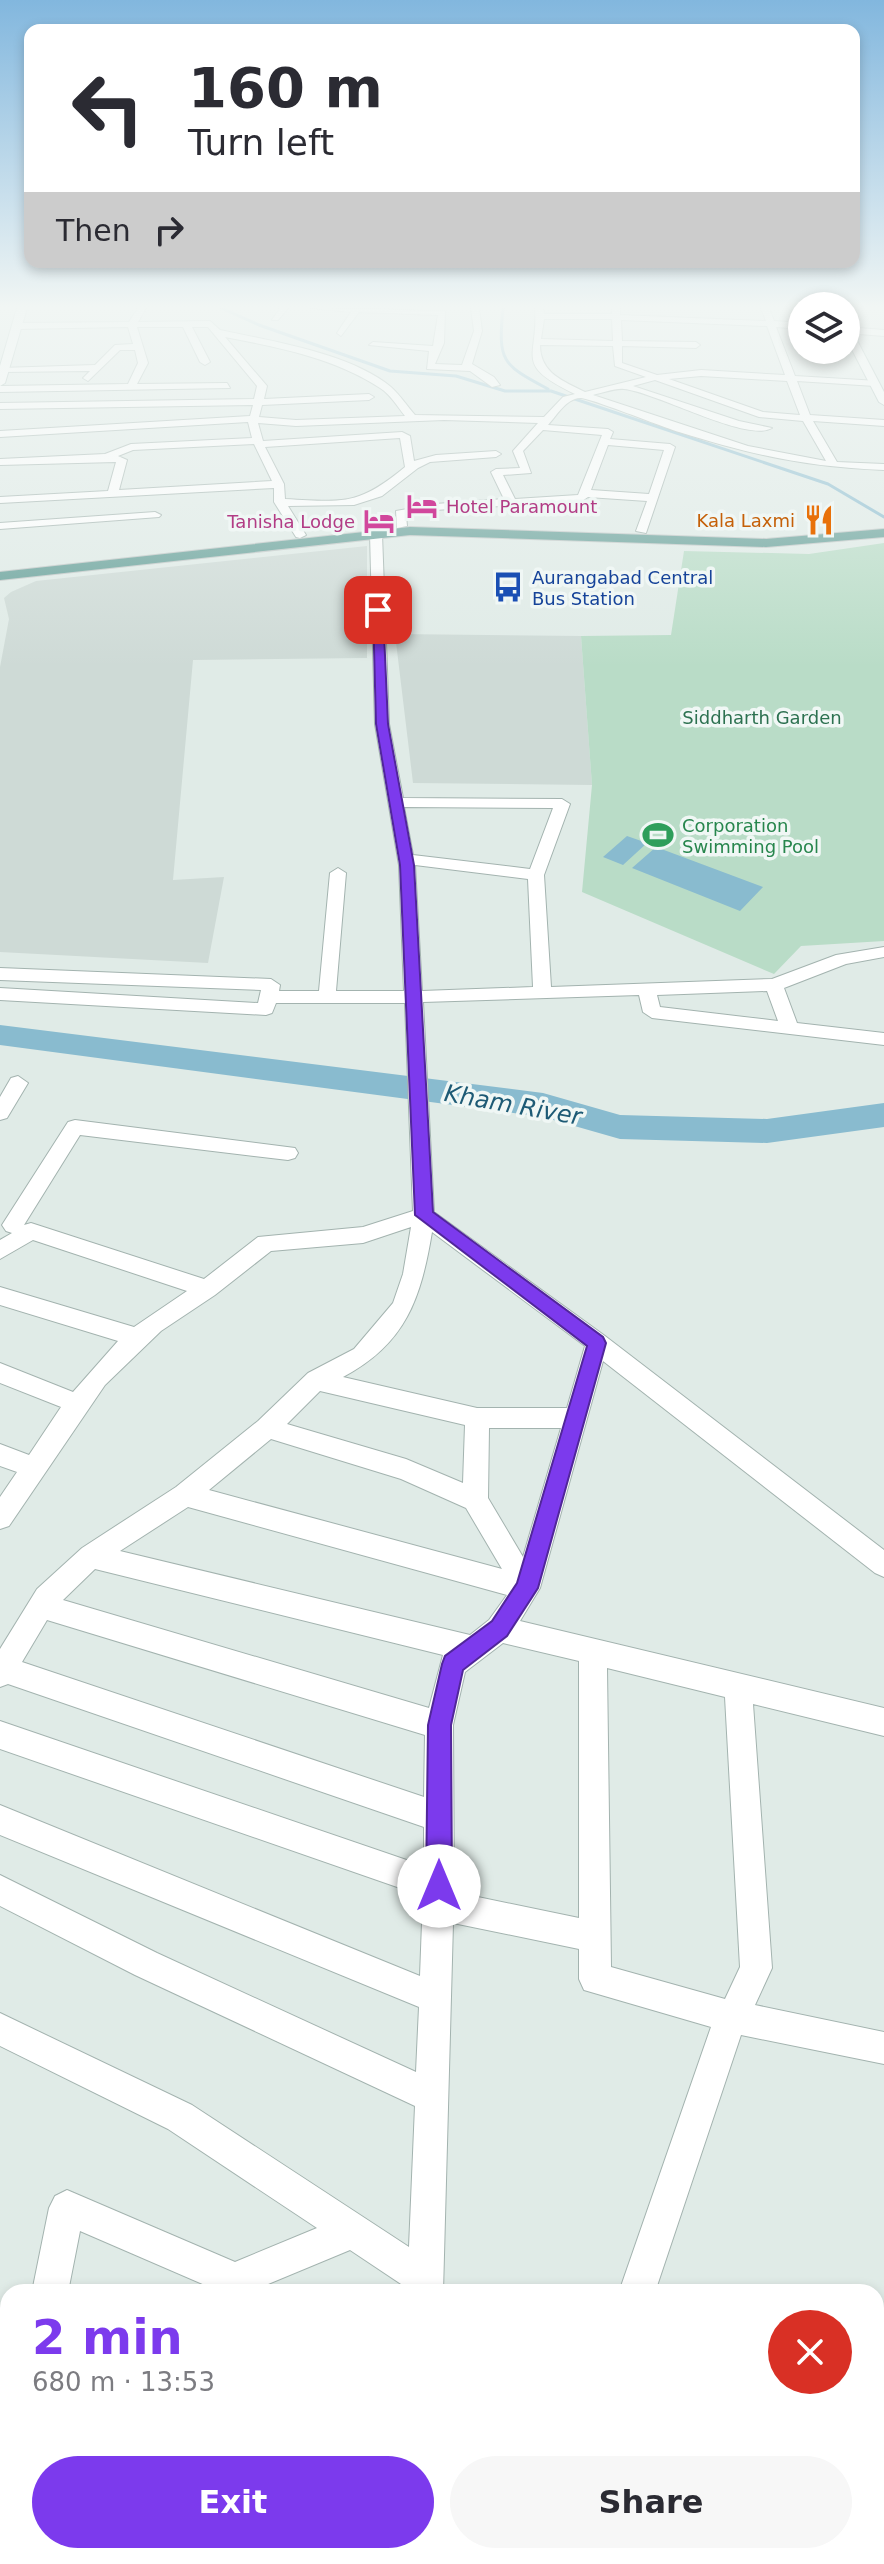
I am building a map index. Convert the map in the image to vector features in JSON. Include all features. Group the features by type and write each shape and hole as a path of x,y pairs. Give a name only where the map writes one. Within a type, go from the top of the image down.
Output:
{"main road":[{"path":"0,566 78,562 401,526 488,525 790,535 882,528"},
{"path":"0,576 376,534 469,531 792,544 882,528"},
{"path":"0,589 37,574"}],"street":[{"path":"0,434 108,428"},
{"path":"255,428 279,484 280,502 300,535"},
{"path":"384,428 386,435"},
{"path":"511,502 496,472 527,471 518,451 538,428"},
{"path":"401,526 400,513 582,498 608,432 576,428"},
{"path":"691,428 768,441"},
{"path":"744,428 796,461"},
{"path":"765,428 768,441"},
{"path":"812,428 833,464"},
{"path":"107,457 131,447 386,435 405,436 410,467"},
{"path":"604,442 670,447 642,531"},
{"path":"280,502 336,504 356,501 377,495 410,467 426,459 496,454"},
{"path":"0,462 107,457 122,460 112,495"},
{"path":"768,470 796,461 884,467"},
{"path":"0,500 279,484"},
{"path":"584,493 654,498"},
{"path":"0,526 155,515"},
{"path":"376,534 382,724 406,859 424,1215 414,1274 403,1307 362,1356 316,1380 267,1428 185,1495 91,1556 41,1606 1,1671 439,1817"},
{"path":"396,802 562,804 536,875 542,993"},
{"path":"406,859 536,875"},
{"path":"327,997 338,873"},
{"path":"269,997 413,997 774,985 842,959 884,952"},
{"path":"0,974 271,985 266,1009 0,994"},
{"path":"774,985 790,1028"},
{"path":"647,989 652,1012 884,1039"},
{"path":"0,1113 18,1083"},
{"path":"0,1251 75,1127 288,1153"},
{"path":"0,1518 36,1468 76,1403 137,1337 207,1289 266,1243 363,1235 424,1215"},
{"path":"424,1215 597,1343 884,1565"},
{"path":"15,1226 207,1289"},
{"path":"0,1296 137,1337"},
{"path":"424,2284 438,1895 439,1725 453,1664 499,1629 527,1588 597,1343"},
{"path":"0,1373 76,1403"},
{"path":"316,1380 477,1418 575,1418"},
{"path":"477,1418 475,1500 527,1588"},
{"path":"267,1428 406,1470 475,1500"},
{"path":"0,1455 36,1468"},
{"path":"185,1495 527,1588"},
{"path":"91,1556 474,1649"},
{"path":"41,1606 439,1725"},
{"path":"499,1629 884,1722"},
{"path":"593,1651 595,1979 733,2017 884,2048"},
{"path":"640,2284 721,2041 756,1968 738,1686"},
{"path":"0,1735 438,1895 595,1937"},
{"path":"0,1820 435,1998"},
{"path":"0,1890 146,1964 431,2096"},
{"path":"0,2029 180,2117 352,2231 423,2284"},
{"path":"52,2284 67,2208 235,2280 352,2231"}],"shaded area":[{"path":"367,546 367,658 193,660 173,880 224,877 208,963 0,952 0,667 9,619 4,598 36,581"},
{"path":"395,634 581,636 592,785 413,783"}],"green space":[{"name":"Siddharth Garden","path":"884,543 884,941 801,946 774,974 582,892 592,785 581,636 671,635 684,551 809,554"}],"water":[{"path":"627,836 647,843 623,865 603,857"},
{"path":"656,847 763,887 740,911 632,868"}],"waterway":[{"path":"660,428 828,484 884,517"},
{"name":"Kham River","path":"0,1035 543,1105 620,1127 767,1131 884,1115"}],"place":[{"name":"Hotel Paramount","path":"422,506"},
{"name":"Kala Laxmi","path":"819,520"},
{"name":"Tanisha Lodge","path":"379,521"},
{"name":"Aurangabad Central Bus Station","path":"508,587"},
{"name":"Corporation Swimming Pool","path":"658,835"}],"route":[{"path":"378,610 382,724 407,865 424,1215 597,1343 527,1588 499,1629 453,1664 439,1725 439,1886"}]}
